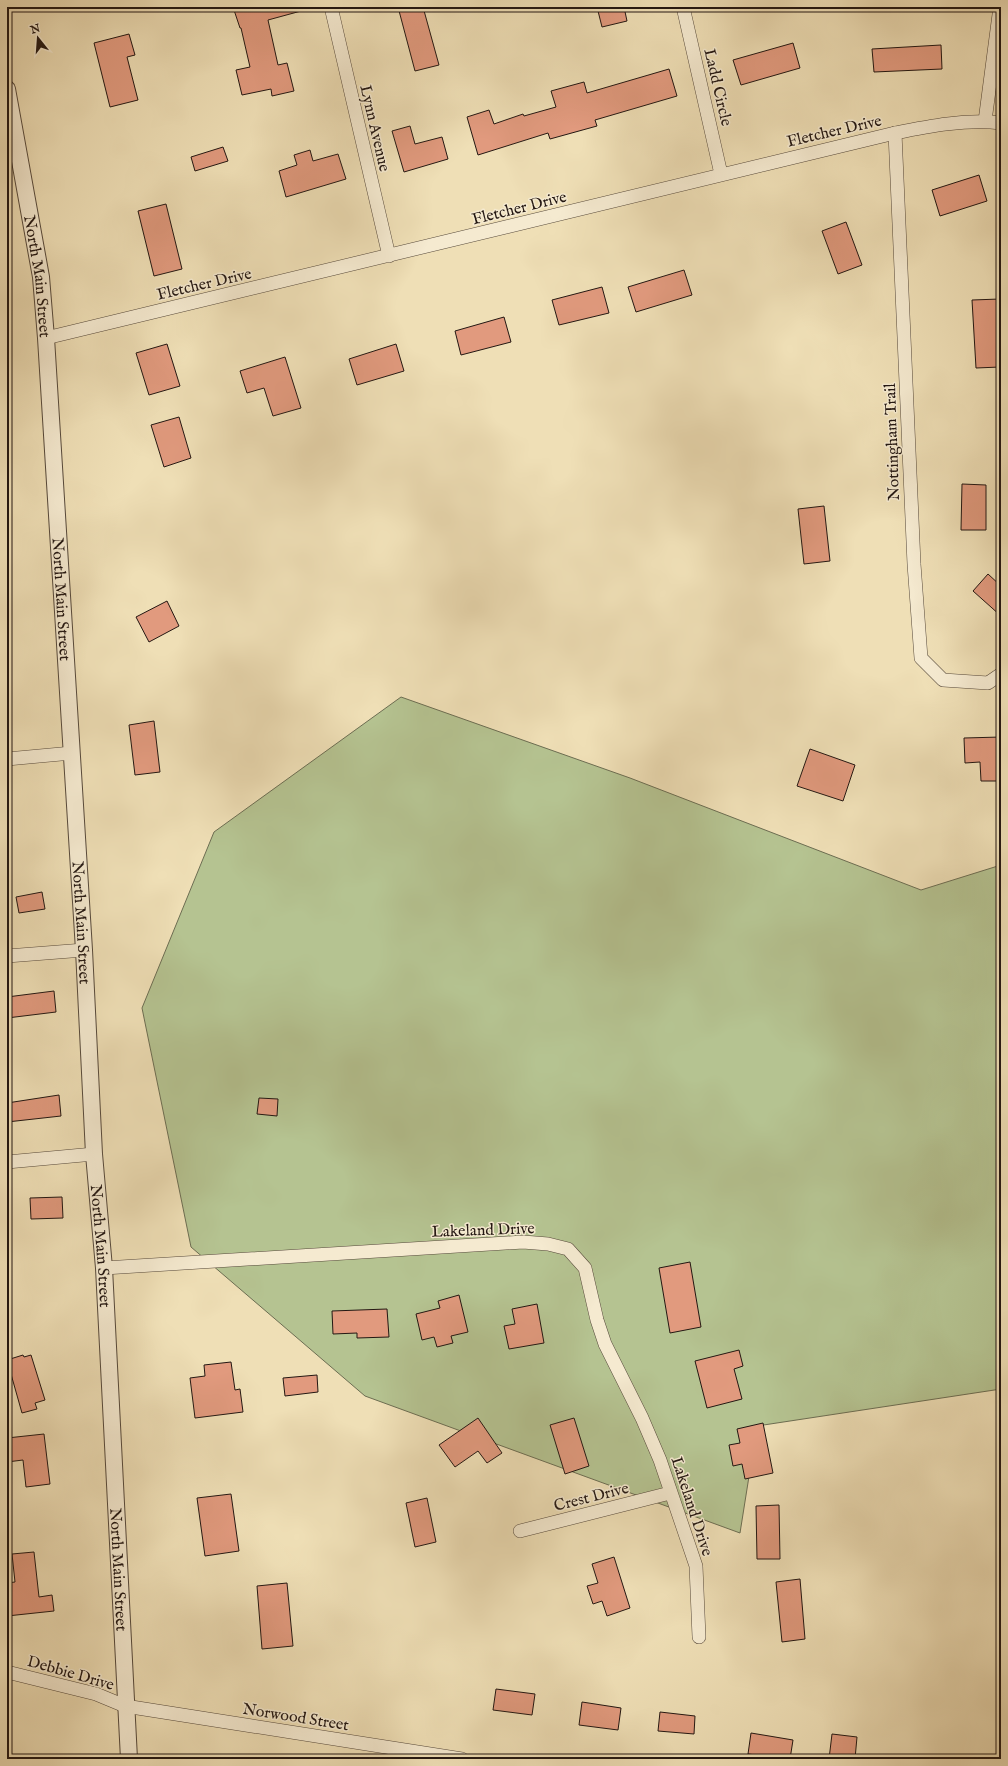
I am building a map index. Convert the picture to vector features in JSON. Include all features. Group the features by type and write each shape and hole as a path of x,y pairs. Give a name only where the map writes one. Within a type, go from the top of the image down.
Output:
{"street":[{"name":"Lynn Avenue","path":"331,7 389,256"},
{"name":"Ladd Circle","path":"683,7 721,174"},
{"path":"985,121 1000,7"},
{"name":"North Main Street","path":"7,90 41,276 46,338 84,950 94,1154 104,1268 128,1759"},
{"name":"Fletcher Drive","path":"46,338 895,133 942,124 985,121 1001,123"},
{"name":"Nottingham Trail","path":"895,133 914,564 921,658 943,680 988,683 1001,674"},
{"path":"7,759 72,753"},
{"path":"7,956 84,950"},
{"path":"7,1162 94,1154"},
{"name":"Lakeland Drive","path":"104,1268 523,1242 548,1244 568,1249 585,1268 597,1320 605,1344 642,1418 660,1460 696,1566 699,1638"},
{"name":"Crest Drive","path":"520,1531 670,1493"},
{"name":"Debbie Drive","path":"7,1672 96,1694 125,1706"},
{"name":"Norwood Street","path":"125,1706 462,1759"}],"green space":[{"path":"401,697 630,778 921,890 1001,865 1001,1389 757,1426 740,1533 365,1396 191,1247 142,1008 214,832"}],"building":[{"path":"233,7 301,7 301,11 268,20 278,65 287,63 294,91 272,96 271,89 242,95 236,70 250,67 241,28"},
{"path":"398,7 423,7 439,65 415,71"},
{"path":"597,7 624,7 627,21 602,27"},
{"path":"129,34 135,55 127,57 138,100 110,107 94,43"},
{"path":"793,43 800,68 741,85 733,60"},
{"path":"941,45 942,69 874,72 872,49"},
{"path":"669,69 677,96 595,120 597,126 550,139 548,133 478,155 467,117 489,110 494,124 523,114 524,116 556,107 551,91 584,82 587,93"},
{"path":"410,126 415,144 442,137 448,159 404,172 392,131"},
{"path":"223,147 228,161 195,171 191,157"},
{"path":"310,150 313,161 338,154 346,179 286,197 279,171 297,165 294,155"},
{"path":"979,175 987,201 940,216 932,190"},
{"path":"166,204 182,269 154,276 138,211"},
{"path":"846,222 862,265 838,274 822,231"},
{"path":"684,270 692,295 636,312 628,287"},
{"path":"602,287 609,313 559,325 552,300"},
{"path":"1000,299 1000,367 976,368 972,300"},
{"path":"504,317 511,342 461,355 455,331"},
{"path":"167,344 180,386 149,395 136,353"},
{"path":"396,344 404,371 357,385 349,359"},
{"path":"285,357 301,408 273,416 264,388 247,393 240,371"},
{"path":"179,417 191,458 164,467 151,425"},
{"path":"962,484 986,485 986,530 961,530"},
{"path":"824,506 830,561 804,564 798,509"},
{"path":"988,574 1001,586 1001,616 973,591"},
{"path":"167,601 179,626 149,642 136,617"},
{"path":"154,721 160,772 135,775 129,725"},
{"path":"1001,737 1001,781 981,781 980,762 965,763 964,738"},
{"path":"810,749 855,765 843,801 797,786"},
{"path":"42,892 45,909 19,913 16,897"},
{"path":"54,991 56,1012 7,1018 7,997"},
{"path":"59,1095 61,1116 7,1122 7,1103"},
{"path":"259,1098 278,1099 277,1116 257,1114"},
{"path":"62,1197 63,1218 31,1219 30,1198"},
{"path":"690,1262 701,1327 670,1333 659,1268"},
{"path":"459,1295 468,1332 451,1336 453,1343 437,1347 434,1337 422,1340 416,1314 440,1308 438,1301"},
{"path":"537,1304 544,1343 509,1349 504,1326 515,1324 512,1309"},
{"path":"387,1309 389,1337 357,1338 357,1333 333,1334 332,1311"},
{"path":"739,1350 743,1366 734,1369 742,1399 707,1408 695,1361"},
{"path":"23,1355 24,1357 31,1355 45,1400 35,1403 37,1409 22,1413 7,1360"},
{"path":"231,1362 235,1390 240,1389 243,1412 195,1418 190,1378 205,1376 204,1365"},
{"path":"317,1375 318,1392 285,1396 283,1378"},
{"path":"478,1418 502,1453 487,1463 478,1451 455,1467 439,1445"},
{"path":"574,1418 589,1466 565,1474 550,1425"},
{"path":"763,1423 773,1473 745,1479 742,1464 733,1466 729,1445 740,1443 737,1429"},
{"path":"44,1434 50,1484 26,1487 23,1460 7,1462 7,1438"},
{"path":"231,1494 239,1551 205,1556 197,1498"},
{"path":"427,1498 436,1542 415,1547 406,1503"},
{"path":"779,1505 780,1559 757,1559 756,1506"},
{"path":"34,1552 39,1597 52,1595 54,1611 7,1616 7,1583 15,1582 12,1554"},
{"path":"614,1557 630,1608 607,1616 602,1601 593,1604 587,1586 598,1583 592,1564"},
{"path":"800,1579 805,1639 782,1642 776,1582"},
{"path":"287,1583 293,1646 262,1649 257,1586"},
{"path":"496,1689 535,1694 532,1715 493,1710"},
{"path":"582,1702 621,1708 618,1730 579,1725"},
{"path":"660,1712 695,1716 694,1734 658,1731"},
{"path":"751,1733 793,1740 790,1759 748,1754"},
{"path":"832,1734 857,1737 855,1759 829,1759"}]}
